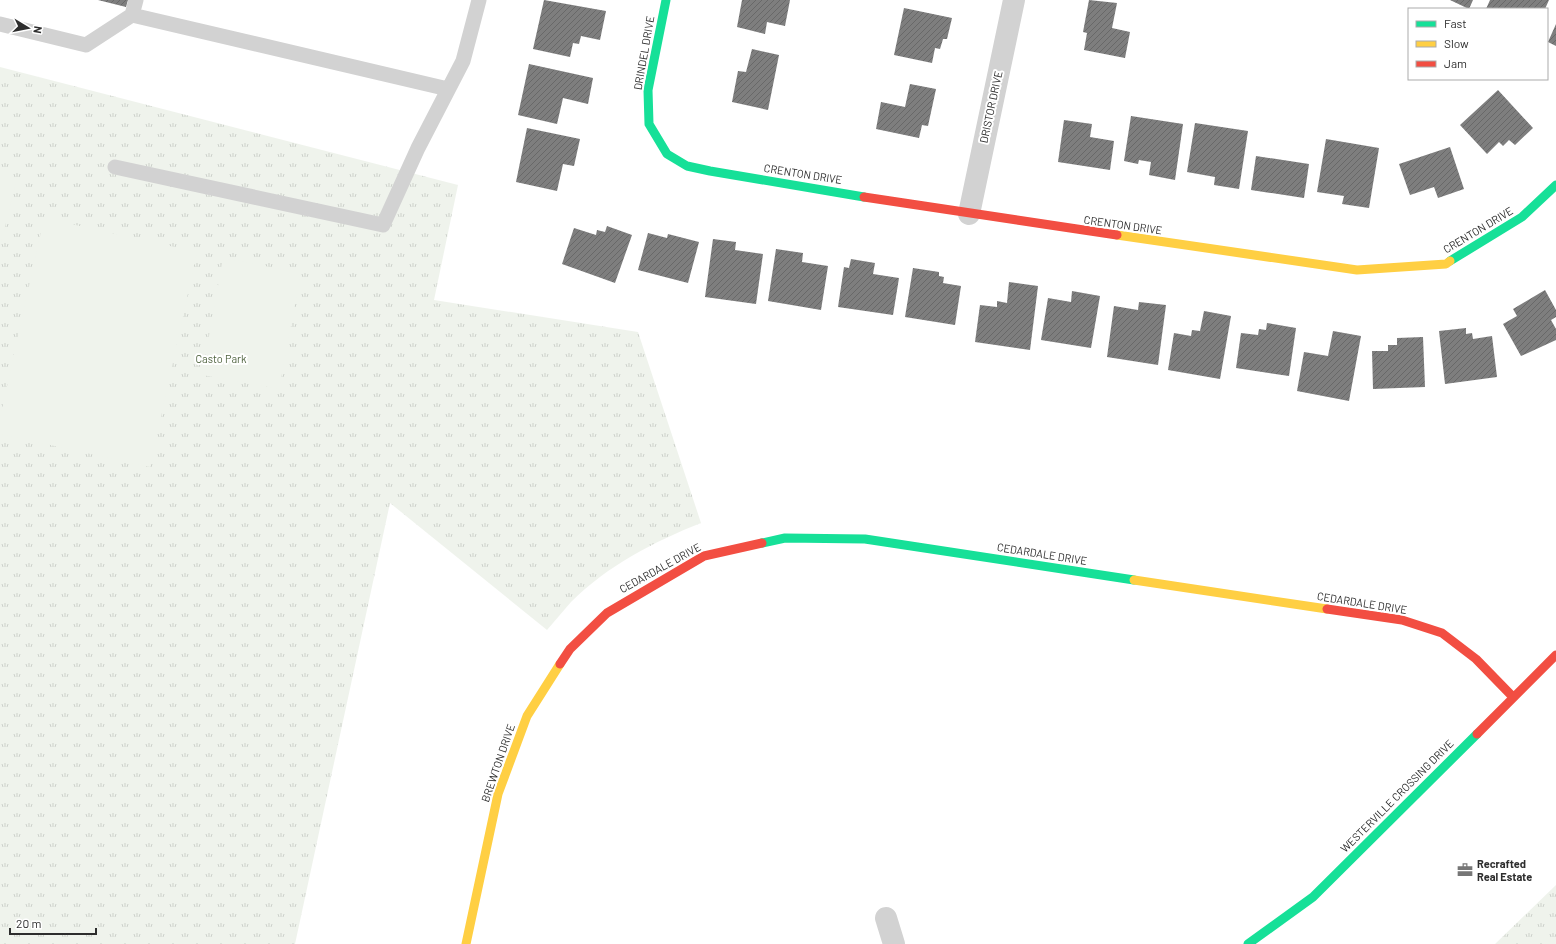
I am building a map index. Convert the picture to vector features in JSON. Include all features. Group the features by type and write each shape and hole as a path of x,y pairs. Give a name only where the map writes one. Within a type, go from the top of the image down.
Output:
{"street":[{"name":"DRINDEL DRIVE","path":"666,0 648,90 649,124 667,154"},
{"name":"DRISTOR DRIVE","path":"969,214 1014,0"},
{"name":"CRENTON DRIVE","path":"667,154 687,166 710,171 969,214 1357,270 1446,264 1522,218 1556,185"},
{"name":"CEDARDALE DRIVE","path":"570,649 607,613 704,556 785,538 865,539 1402,620 1442,632 1476,659 1513,697"},
{"name":"BREWTON DRIVE","path":"466,944 498,794 527,716 570,649"},
{"name":"WESTERVILLE CROSSING DRIVE","path":"1248,944 1313,897 1556,655"},
{"path":"886,918 894,944"}],"lane":[{"path":"0,24 86,45 132,15 136,0"},
{"path":"115,167 382,225 418,148 463,61 479,0"},
{"path":"132,15 448,89"}],"green space":[{"name":"Casto Park","path":"0,67 458,185 434,300 638,332 701,523 649,546 600,577 571,602 547,630 390,503 295,944 0,944"},
{"path":"0,178 16,182 0,247"},
{"path":"44,218 197,252 150,467 0,434 0,418"},
{"path":"223,258 301,273 279,389 202,375"},
{"path":"1556,885 1556,944 1495,944"}],"building":[{"path":"98,0 128,0 126,7"},
{"path":"544,0 606,11 600,40 581,36 579,44 573,43 570,57 533,49"},
{"path":"742,0 790,0 785,26 767,22 765,34 737,27"},
{"path":"1089,0 1117,3 1112,28 1130,32 1125,58 1084,50 1087,33 1083,32"},
{"path":"1450,0 1473,0 1469,8"},
{"path":"1490,0 1549,0 1545,8 1486,8"},
{"path":"904,8 952,18 947,39 943,39 940,49 935,48 932,63 894,55"},
{"path":"1556,24 1556,46 1548,42"},
{"path":"752,49 779,55 768,110 732,102 738,71 746,72"},
{"path":"529,64 593,78 588,104 563,98 557,124 518,115"},
{"path":"910,84 936,89 928,126 922,125 919,138 876,129 881,102 905,107"},
{"path":"1498,90 1533,128 1515,145 1509,140 1503,146 1499,142 1487,154 1460,125"},
{"path":"1131,116 1183,124 1175,180 1149,175 1151,162 1139,160 1138,164 1124,161"},
{"path":"1064,120 1092,124 1090,137 1114,141 1110,170 1058,162"},
{"path":"1195,123 1248,131 1239,189 1214,185 1215,177 1187,172"},
{"path":"527,128 580,139 574,166 563,164 557,191 516,182"},
{"path":"1326,139 1379,148 1369,208 1342,204 1344,196 1317,192"},
{"path":"1450,147 1464,189 1438,198 1434,187 1410,195 1399,164"},
{"path":"1256,156 1309,164 1304,198 1251,190"},
{"path":"607,226 632,235 615,283 562,264 574,228 596,235 597,230 605,232"},
{"path":"648,233 667,238 668,234 699,242 688,283 638,270"},
{"path":"713,239 736,242 735,250 763,254 756,304 705,297"},
{"path":"776,249 803,253 802,262 828,266 821,310 768,301"},
{"path":"851,259 875,263 873,274 899,278 893,315 838,307 844,267 849,268"},
{"path":"913,268 939,272 939,276 944,277 943,283 961,286 955,325 905,317"},
{"path":"1009,282 1038,286 1030,350 975,342 980,305 997,307 997,301 1007,303"},
{"path":"1545,290 1556,310 1556,317 1551,320 1556,329 1556,340 1521,356 1503,324 1517,316 1513,309"},
{"path":"1072,291 1100,296 1091,348 1041,340 1048,298 1071,302"},
{"path":"1139,302 1166,305 1158,365 1107,357 1114,306 1138,310"},
{"path":"1204,311 1231,316 1220,379 1168,370 1174,333 1191,336 1192,330 1200,331"},
{"path":"1267,323 1296,328 1289,376 1236,368 1241,333 1258,335 1259,329 1266,330"},
{"path":"1466,328 1466,334 1472,333 1473,339 1492,336 1497,377 1445,384 1439,331"},
{"path":"1333,331 1361,336 1349,401 1297,391 1304,352 1328,356"},
{"path":"1423,337 1425,387 1373,389 1372,351 1388,351 1388,345 1397,345 1397,338"}],"traffic: fast":[{"path":"666,0 648,90 649,124 667,154 687,166 864,197"},
{"path":"1450,261 1522,217 1556,185"},
{"path":"762,543 785,538 865,539 1134,580"},
{"path":"1248,944 1313,897 1477,734"}],"traffic: slow":[{"path":"1117,235 1357,270 1446,264 1450,261"},
{"path":"1134,580 1327,609"},
{"path":"466,944 498,794 527,716 560,664"}],"traffic: jam":[{"path":"864,197 1117,235"},
{"path":"560,664 570,649 607,613 704,556 762,543"},
{"path":"1327,609 1402,620 1442,633 1476,659 1513,697"},
{"path":"1477,734 1556,655"}],"place":[{"name":"Recrafted Real Estate","path":"1465,870"}]}
